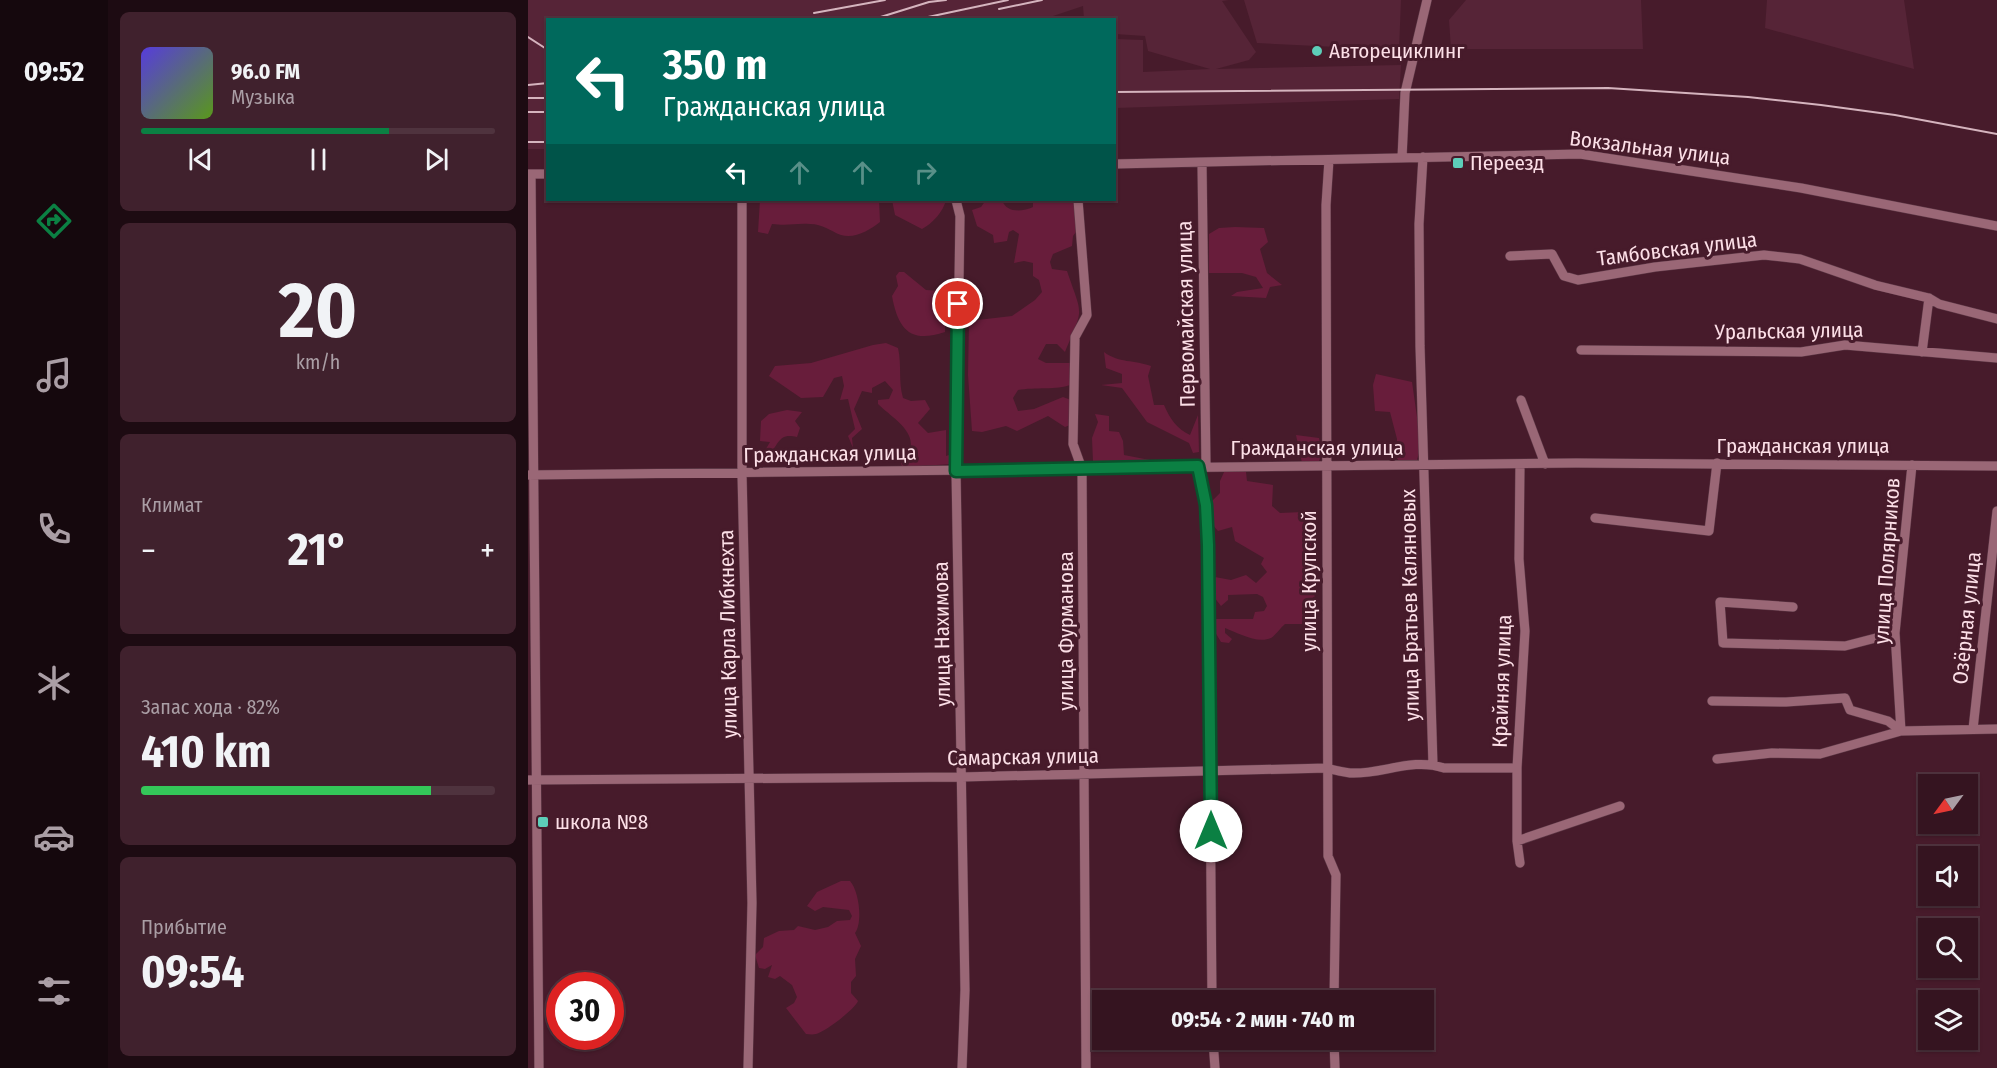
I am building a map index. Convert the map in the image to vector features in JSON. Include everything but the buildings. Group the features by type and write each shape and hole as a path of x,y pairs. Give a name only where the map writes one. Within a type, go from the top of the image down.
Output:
{"street":[{"path":"1402,158 1405,93 1427,0"},
{"name":"Вокзальная улица","path":"1116,164 1580,154 1801,188 1997,226"},
{"name":"улица Братьев Каляновых","path":"1423,157 1419,224 1433,765"},
{"name":"улица Крупской","path":"1329,160 1326,205 1326,654 1329,733 1328,856 1336,875 1334,990"},
{"name":"Первомайская улица","path":"1202,163 1202,466 1208,545 1212,990"},
{"path":"539,1068 532,780 529,174 546,174"},
{"name":"улица Карла Либкнехта","path":"742,201 742,474 752,903 748,1068"},
{"name":"улица Нахимова","path":"956,201 960,216 961,245 957,282 956,471 965,990 962,1068"},
{"name":"улица Фурманова","path":"1078,201 1087,315 1074,337 1073,444 1082,469 1086,1068"},
{"name":"Тамбовская улица","path":"1510,256 1551,254 1564,276 1578,280 1655,267 1764,255 1800,259 1875,285 1929,298 1940,304 1997,320"},
{"path":"1922,352 1929,298"},
{"name":"Уральская улица","path":"1581,350 1801,352 1845,345 1997,358"},
{"path":"1521,400 1545,464"},
{"path":"1595,518 1709,531 1717,463"},
{"name":"Гражданская улица","path":"531,475 1520,464 1717,463 1997,466"},
{"name":"Крайняя улица","path":"1520,464 1519,558 1525,631 1517,768 1517,842 1520,863"},
{"name":"улица Полярников","path":"1900,730 1896,690 1899,668 1895,633 1912,465"},
{"name":"Озёрная улица","path":"1973,729 1997,511"},
{"path":"1793,607 1720,602 1723,643 1845,646 1895,633"},
{"path":"1712,701 1786,702 1845,698 1850,710 1888,721 1900,730"},
{"path":"1717,759 1772,753 1820,754 1900,730 1997,729"},
{"name":"Самарская улица","path":"532,780 962,777 1327,768 1352,773 1433,765 1444,768 1517,768"},
{"path":"1517,842 1620,806"},
{"path":"1214,1050 1215,1068"},
{"path":"1334,1050 1335,1068"}],"shaded area":[{"path":"528,0 1229,0 1222,1 1256,52 1249,60 1216,69 1401,65 1399,99 1116,108 1116,39 1143,40 1143,72 1210,69 1148,51 1145,36 1116,34 1116,18 1084,18 1083,6 1047,18 546,18 546,149 528,149"},
{"path":"1244,0 1401,0 1399,50 1257,43"},
{"path":"1466,0 1641,0 1643,49 1451,49 1449,20"},
{"path":"1767,0 1904,0 1914,69 1765,28"},
{"path":"760,201 879,201 880,222 857,235 841,235 819,225 805,224 772,224 768,234 758,232"},
{"path":"892,201 946,201 937,217 922,229 895,215"},
{"path":"985,201 1002,201 1011,209 1024,210 1033,207 1033,201 1074,201 1076,232 1072,246 1053,254 1050,262 1052,269 1067,271 1078,305 1078,319 1065,352 1057,344 1046,344 1038,359 1046,363 1071,363 1070,385 1018,390 1013,398 1018,411 1034,409 1063,397 1071,400 1070,425 1065,427 1048,416 1017,431 1006,426 982,432 972,431 968,375 969,321 1012,316 1035,300 1042,292 1039,280 1033,276 1033,263 1024,261 1014,263 1019,234 1013,230 1009,232 1007,241 994,243 993,235 977,226 972,210 981,207"},
{"path":"1219,228 1264,228 1268,242 1260,249 1267,273 1282,285 1270,287 1266,298 1231,296 1237,292 1263,288 1256,277 1242,273 1209,273 1209,234"},
{"path":"899,272 904,272 926,290 941,291 946,295 945,332 923,336 914,335 902,325 892,296 898,286 896,276"},
{"path":"886,343 898,348 903,398 911,401 925,400 930,409 918,423 928,433 946,430 946,456 949,455 952,439 953,464 902,467 901,463 911,445 910,437 899,422 878,404 878,400 889,399 893,390 885,381 872,388 872,393 862,391 854,409 862,429 852,438 853,448 848,436 855,429 848,399 840,400 844,386 842,376 834,378 823,397 801,398 769,376 775,366 811,363"},
{"path":"1104,352 1121,360 1151,366 1148,376 1154,405 1164,405 1174,423 1185,433 1190,435 1198,415 1199,452 1193,453 1189,443 1147,422 1122,388 1101,385 1122,383 1122,374 1106,368"},
{"path":"1376,374 1412,382 1421,445 1417,460 1400,462 1396,457 1397,439 1390,412 1375,411 1373,385"},
{"path":"787,410 802,412 795,421 800,428 797,437 782,438 768,456 763,454 770,442 760,441 761,421 769,414"},
{"path":"1095,414 1109,416 1109,431 1119,432 1123,441 1124,455 1155,461 1093,462 1092,438 1098,422"},
{"path":"1296,435 1319,438 1322,453 1319,461 1302,463"},
{"path":"1237,469 1246,472 1247,481 1273,485 1272,506 1280,513 1303,512 1314,524 1311,546 1315,602 1311,606 1305,604 1302,608 1304,617 1302,624 1285,624 1271,638 1254,639 1225,628 1225,633 1232,639 1229,643 1221,642 1215,632 1216,619 1253,619 1255,612 1264,611 1267,606 1263,597 1257,594 1228,595 1228,600 1221,606 1214,597 1215,577 1231,580 1246,575 1256,583 1267,572 1261,564 1264,558 1235,541 1232,527 1218,531 1212,524 1210,503 1220,493 1220,481 1225,470"},
{"path":"841,881 850,881 856,892 859,907 859,922 855,933 861,946 855,959 856,976 851,982 851,993 858,1001 846,1014 826,1029 816,1034 806,1034 786,1008 794,1003 797,997 792,985 780,976 775,979 768,977 772,965 765,969 759,968 755,955 763,947 764,938 779,931 794,930 798,926 815,930 828,927 837,921 850,920 852,916 849,910 823,907 815,911 807,906 817,892"}],"railway":[{"path":"814,13 885,0"},
{"path":"877,18 929,2 946,0"},
{"path":"923,18 1008,0"},
{"path":"999,9 1042,0"},
{"path":"528,37 546,49"},
{"path":"528,85 546,83"},
{"path":"1116,92 1608,88 1748,97 1821,105 1895,115 1997,134"},
{"path":"528,98 546,98"},
{"path":"528,112 546,112"},
{"path":"528,142 546,142"}],"place":[{"name":"Авторециклинг","path":"1317,51"},
{"name":"Переезд","path":"1458,163"},
{"name":"школа №8","path":"543,822"}],"route":[{"path":"958,304 956,471 1198,466 1206,505 1208,545 1211,831"}]}
